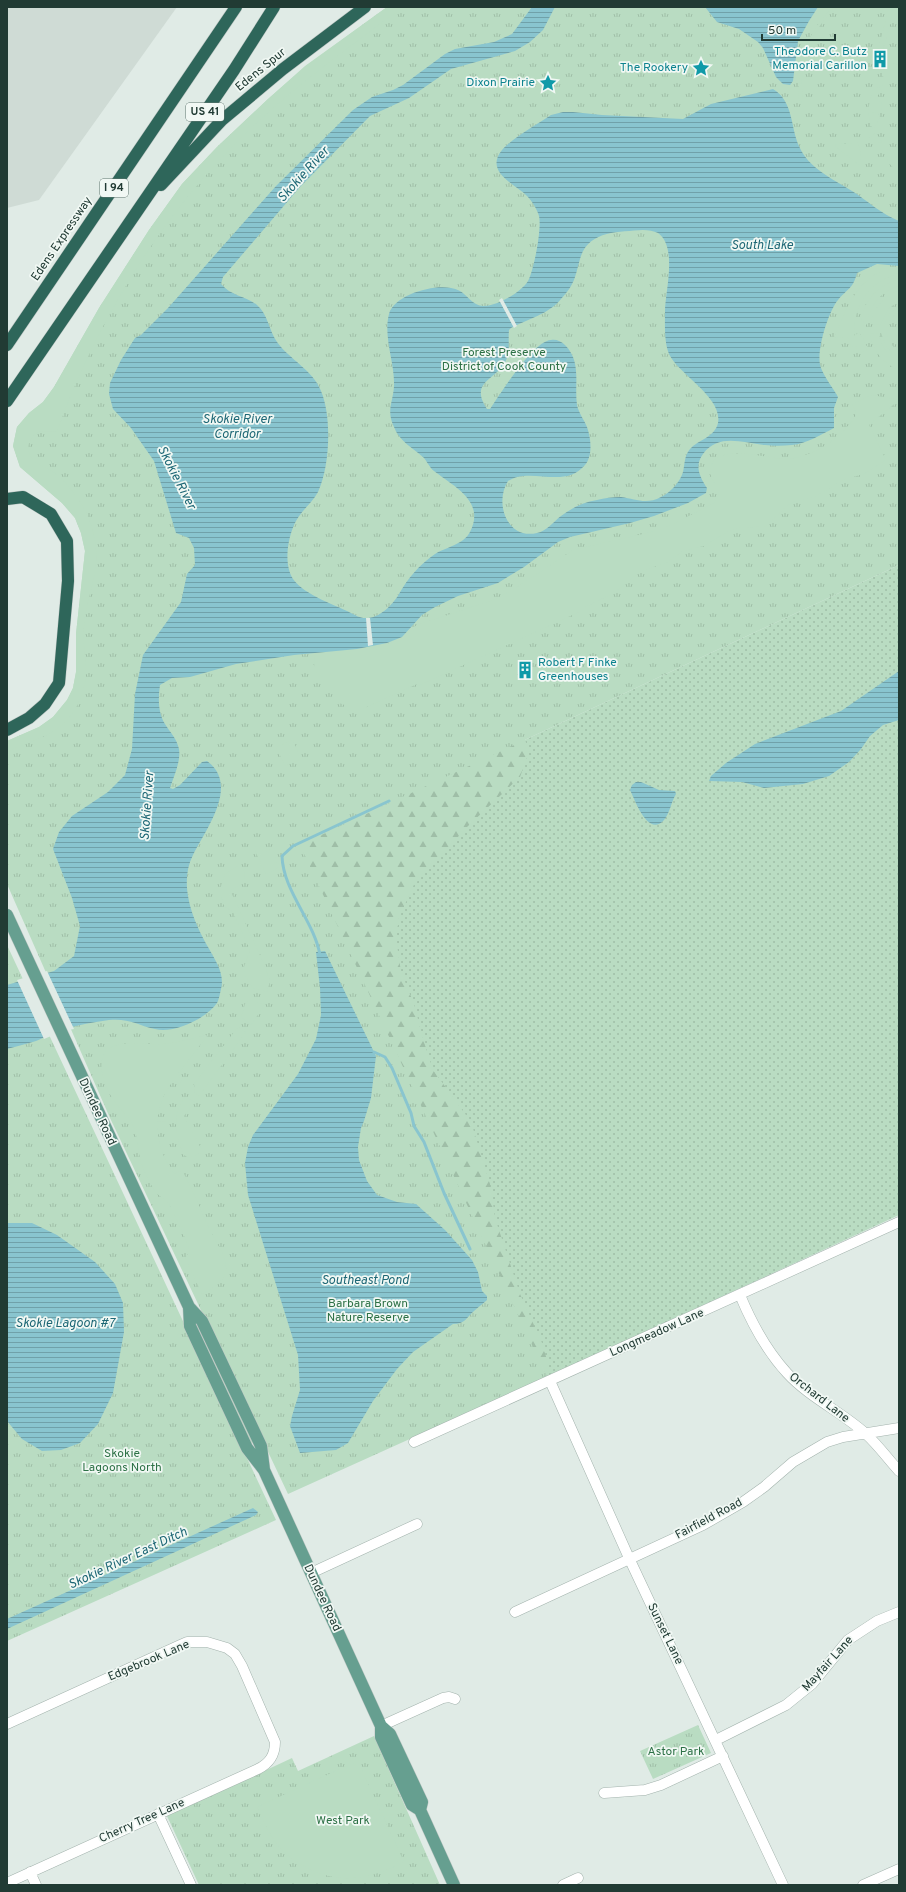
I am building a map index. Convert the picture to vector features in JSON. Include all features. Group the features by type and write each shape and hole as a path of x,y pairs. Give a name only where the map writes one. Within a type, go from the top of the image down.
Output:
{"highway":[{"name":"Edens Expressway","path":"7,345 220,30 234,7"},
{"name":"US 41","path":"133,215 234,70 274,7"},
{"name":"Edens Spur","path":"133,215 222,120 283,69 365,7"},
{"name":"I 94","path":"7,401 133,215"},
{"path":"7,499 23,497 51,514 67,541 68,581 59,683 44,704 29,718 7,730"}],"main road":[{"name":"Dundee Road","path":"7,915 189,1307 190,1326 196,1340 247,1448 264,1470 381,1726 390,1734 400,1755 422,1802 420,1810 454,1885"}],"street":[{"name":"Longmeadow Lane","path":"414,1442 740,1296 899,1222"},
{"name":"Orchard Lane","path":"740,1296 755,1330 787,1373 808,1392 866,1434 899,1471"},
{"name":"Sunset Lane","path":"550,1381 629,1558 783,1885"},
{"name":"Fairfield Road","path":"515,1612 703,1525 743,1502 810,1450 844,1437 899,1428"},
{"path":"311,1573 417,1524"},
{"name":"Mayfair Lane","path":"716,1740 786,1706 812,1684 848,1640 877,1621 899,1612"},
{"name":"Edgebrook Lane","path":"7,1724 178,1646 192,1642 207,1642 227,1648 234,1654 242,1666 273,1733 275,1742 274,1755"},
{"path":"381,1726 443,1698 448,1697 455,1699"},
{"name":"Cherry Tree Lane","path":"7,1883 258,1769 266,1765 274,1755"},
{"path":"604,1793 637,1791 662,1785 723,1756"},
{"path":"158,1814 190,1885"},
{"path":"864,1885 899,1869"},
{"path":"30,1872 36,1885"},
{"path":"563,1885 578,1878"}],"shaded area":[{"path":"7,7 177,7 39,200 7,208"}],"green space":[{"name":"Forest Preserve District of Cook County","path":"387,7 899,7 899,565 300,845 547,1377 288,1494 110,1118 7,884 7,741 39,727 53,717 67,700 73,688 76,672 76,634 85,551 81,533 75,518 62,503 20,467 13,446 17,427 29,413 43,402 54,387 99,308 149,230 182,184 217,147 305,66"},
{"path":"387,7 403,7 288,95 252,127 190,194 162,230 114,307 74,388 57,431 39,432 33,436 29,442 28,449 31,457 38,464 53,472 60,478 72,490 82,504 92,528 95,542 96,567 84,627 86,672 83,691 78,704 68,719 54,731 7,752 7,741 39,727 53,717 67,700 73,688 76,672 76,634 85,551 81,533 75,518 62,503 20,467 13,446 17,427 29,413 43,402 54,387 99,308 149,230 182,184 217,147 306,66"},
{"path":"834,7 838,7 817,30 808,48 803,68 801,103 799,97 799,86 804,52 819,24"},
{"path":"889,7 891,7 890,25 882,54 876,57"},
{"path":"885,60 899,65 899,80 888,83 884,79 879,65 882,62 879,63"},
{"path":"883,85 883,90 877,97 878,101 882,103 881,110 868,110 872,91"},
{"path":"868,112 878,113 880,116 873,129 871,126"},
{"path":"876,133 882,142 873,143 868,138"},
{"path":"858,142 861,155 859,165 835,146 837,143 851,144"},
{"path":"887,147 899,161 899,174 888,162"},
{"path":"882,271 899,271 899,273 888,277 871,289 860,305 857,314 854,336 857,332 858,334 859,331 862,339 863,334 864,342 869,349 859,353 856,346 851,347 848,338 834,337 852,299 864,283"},
{"path":"899,279 899,286 892,288 876,301 870,312 866,326 863,325 864,322 861,321 865,306 869,300 879,289"},
{"path":"899,290 899,301 888,309 880,325 871,324 874,313 880,303"},
{"path":"899,305 899,310 890,320 888,326 883,326 889,314"},
{"path":"879,333 885,350 899,361 899,370 888,364 876,351 870,334"},
{"path":"881,333 886,333 891,344 899,353 899,358 887,348"},
{"path":"890,333 895,333 899,342 899,348 892,339"},
{"path":"872,395 899,400 869,425 886,460 864,474 845,479 816,496 796,501 788,505 766,526 739,528 727,532 704,546 683,551 666,563 641,571 614,593 579,610 579,612 418,686 417,684 358,711 356,709 349,712 345,705 336,702 326,677 318,677 314,667 315,653 357,649 390,643 417,625 496,599 573,550 656,531 677,522 714,503 719,493 711,477 710,471 713,462 720,456 743,454 787,459 804,456 820,449 835,439 855,417 856,414 852,404"},
{"path":"899,565 899,1215 547,1377 300,845"},
{"path":"523,733 529,752 520,777 468,826 413,886 399,918 396,938 401,972 414,1004 433,1070 471,1122 490,1184 495,1218 520,1294 542,1343 547,1360 547,1377 274,849"},
{"path":"293,740 301,759 285,766 276,747"},
{"path":"256,846 260,846 263,853 274,848 278,868 266,874 255,851"},
{"path":"239,865 243,869 245,878 244,883 230,890 264,964 270,981 267,992 253,988 246,977 244,967 250,950 233,912 224,906 221,896 221,886 225,874"},
{"name":"Skokie Lagoons North","path":"7,945 276,1520 7,1641"},
{"path":"246,1001 265,1004 251,1025 241,1017"},
{"path":"238,1027 246,1032 199,1096 195,1093 194,1084"},
{"path":"208,1035 178,1074 183,1079 179,1084 174,1080 167,1090 161,1104 157,1121 166,1122 166,1128 158,1128 160,1146 165,1158 174,1174 180,1171 183,1172 226,1263 226,1271 222,1279 215,1286 202,1294 185,1258 189,1247 184,1235 170,1206 156,1193 148,1179 141,1161 133,1126 116,1104 107,1088 101,1065 106,1052 117,1045 130,1043 157,1044 180,1042"},
{"path":"185,1097 195,1102 184,1116 203,1152 189,1158 184,1155 181,1148 176,1126 178,1111"},
{"path":"203,1332 253,1442 249,1444 199,1334"},
{"name":"Astor Park","path":"698,1725 711,1753 653,1779 640,1751"},
{"name":"West Park","path":"374,1736 440,1885 199,1885 167,1816 292,1758 298,1771"},
{"path":"353,1763 360,1766 404,1862 392,1868 368,1876 356,1878 332,1877 307,1868 285,1852 271,1836 257,1807"}],"water":[{"path":"532,7 555,7 543,30 530,42 515,51 451,69 409,98 370,116 300,187 223,277 221,284 225,288 234,294 253,302 261,309 277,342 313,377 325,402 328,442 325,469 318,492 298,517 293,527 287,558 290,573 293,579 298,585 322,600 361,618 374,617 386,610 391,605 410,577 419,567 435,554 463,540 470,532 474,521 474,512 471,503 458,489 434,471 423,457 399,436 390,416 394,377 387,332 389,314 392,307 398,301 415,292 425,289 443,287 455,289 462,292 476,304 482,306 504,300 512,296 524,286 528,281 535,259 540,222 539,216 536,208 529,198 503,177 497,165 497,158 502,150 511,141 551,115 563,112 573,112 683,119 711,104 773,89 780,94 788,107 796,138 808,161 829,177 886,215 899,221 899,266 877,264 857,273 852,286 834,306 827,323 821,343 820,362 823,372 838,397 834,408 834,428 808,441 792,445 771,446 739,441 724,441 716,443 700,458 698,467 700,476 707,488 706,493 688,503 654,516 570,537 558,542 524,567 498,583 458,596 435,607 422,615 402,637 387,643 357,649 294,655 236,664 190,677 172,678 160,685 159,700 161,715 179,749 178,763 170,788 173,789 180,785 202,762 207,761 216,771 221,782 217,807 212,820 193,855 187,878 189,902 197,926 216,962 222,978 218,1002 205,1015 180,1027 162,1030 128,1021 109,1020 60,1030 36,1041 7,1049 7,985 54,971 74,956 80,926 72,898 53,849 59,832 72,816 108,792 125,775 132,749 135,694 143,655 181,602 187,574 195,565 194,548 189,538 176,533 154,461 131,428 113,409 109,394 110,383 121,360 135,338 141,335 168,308 276,186 353,110 372,97 403,85 445,54 455,49 494,42 512,34","holes":["645,230 658,233 668,248 669,270 665,327 666,344 669,354 681,370 699,386 714,404 718,413 718,423 716,428 710,435 690,449 686,457 680,479 672,490 665,495 651,501 621,497 592,501 569,510 541,532 527,534 518,531 506,518 503,509 502,499 508,481 517,477 527,476 567,476 577,472 588,461 590,441 586,424 577,405 574,359 560,341 551,340 535,349 527,358 509,380 490,409 487,409 482,399 481,392 483,386 486,381 503,366 507,358 509,330 551,309 566,294 572,284 584,250 590,243 606,234"]},
{"path":"705,7 818,7 798,41 793,81 790,85 783,84 776,77 763,48 758,42 739,29 717,22"},
{"path":"899,671 899,720 883,725 870,736 849,762 829,776 803,784 764,788 742,782 709,781 711,776 726,763 755,744 841,711"},
{"path":"636,782 641,782 659,790 675,791 676,794 668,814 664,820 658,824 653,824 648,821 639,809 630,790 632,785"},
{"name":"Southeast Pond","path":"325,951 376,1056 371,1098 361,1128 358,1147 359,1160 367,1181 377,1195 397,1202 416,1204 445,1230 472,1260 478,1272 482,1291 487,1296 487,1300 463,1322 453,1324 413,1352 397,1369 373,1401 348,1443 336,1450 300,1453 290,1426 300,1390 298,1355 248,1195 245,1163 248,1147 253,1135 298,1074 316,1039 321,1015 316,952"},
{"name":"Skokie Lagoon #7","path":"7,1223 32,1223 57,1235 95,1262 115,1284 123,1303 124,1332 113,1393 98,1424 80,1443 61,1450 42,1451 22,1439 7,1421"},
{"path":"253,1508 258,1512 256,1515 7,1629 7,1619"}],"pier":[{"path":"502,298 517,326 514,328 499,300"},
{"path":"366,618 370,618 373,645 368,646"},
{"path":"47,971 74,1029 63,1031 44,1039 17,980"}],"waterway":[{"path":"320,955 312,930 293,894 288,881 282,856 293,846 389,801"},
{"path":"374,1052 385,1057 392,1068 411,1113 414,1126 424,1142 444,1193 470,1249"}],"place":[{"name":"Theodore C. Butz Memorial Carillon","path":"880,59"},
{"name":"The Rookery","path":"701,68"},
{"name":"Dixon Prairie","path":"548,83"},
{"name":"Robert F Finke Greenhouses","path":"525,670"}],"water label":[{"name":"Skokie River","path":"304,175"},
{"name":"South Lake","path":"762,246"},
{"name":"Skokie River Corridor","path":"237,428"},
{"name":"Skokie River","path":"176,478"},
{"name":"Skokie River","path":"148,806"},
{"name":"Skokie River East Ditch","path":"128,1559"}],"park label":[{"name":"Barbara Brown Nature Reserve","path":"368,1311"}]}
